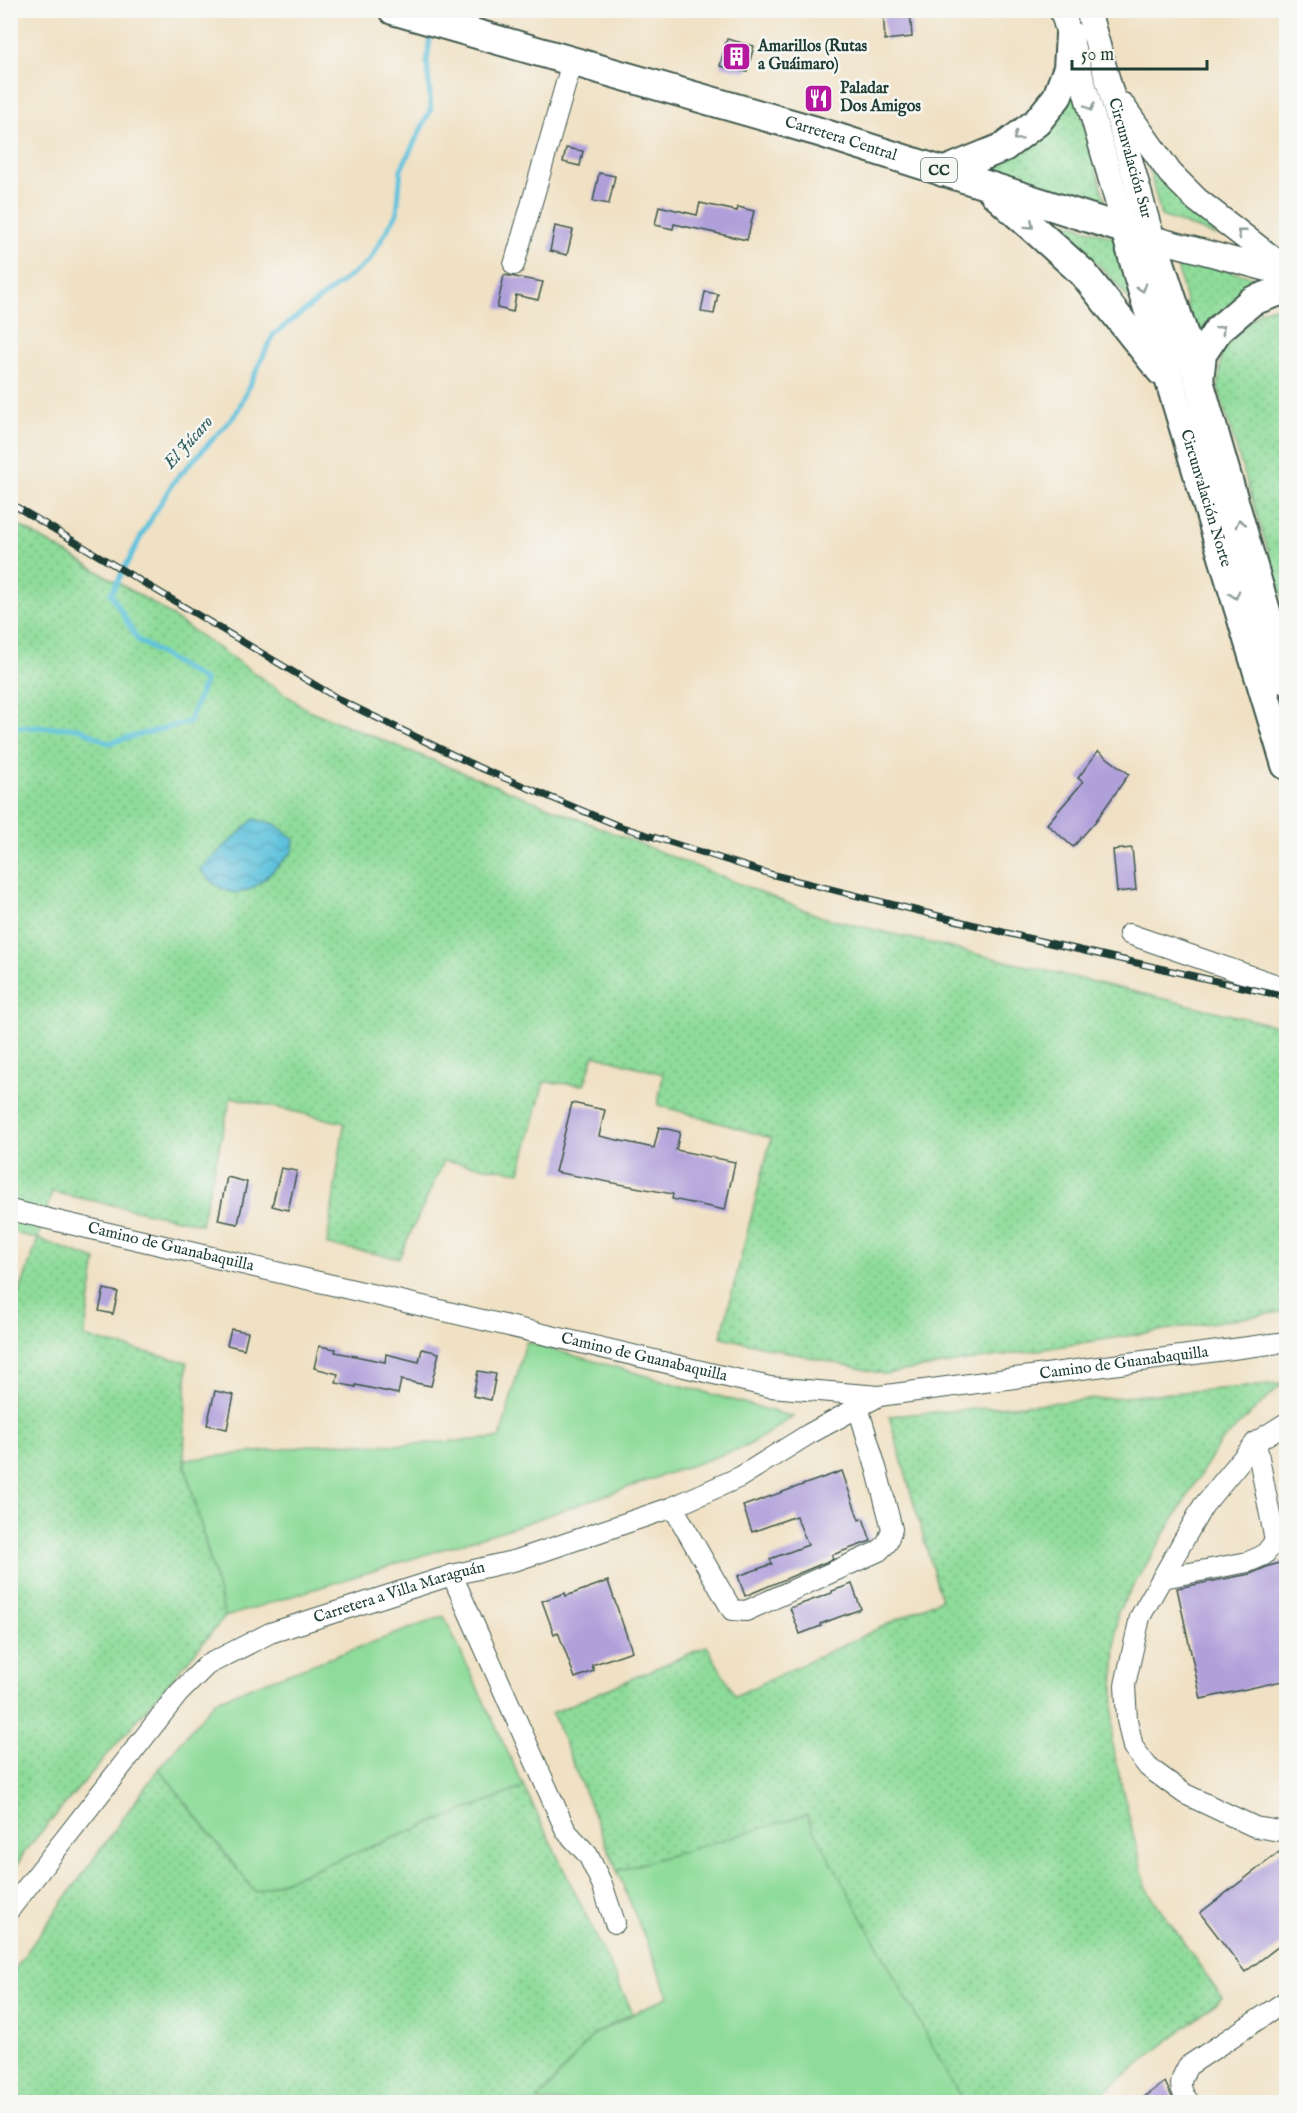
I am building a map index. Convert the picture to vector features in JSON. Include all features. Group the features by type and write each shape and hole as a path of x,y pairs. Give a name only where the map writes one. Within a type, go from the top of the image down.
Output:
{"highway":[{"name":"Carretera Central","path":"404,14 816,130 1139,235"},
{"path":"943,171 1004,147 1037,122 1057,97 1068,68 1066,23"},
{"path":"986,186 1083,273 1186,384 1218,330 1252,301 1287,289"},
{"name":"Circunvalación Norte","path":"1139,235 1139,279 1186,384 1287,680"},
{"name":"Circunvalación Norte","path":"1186,384 1287,765"}],"main road":[{"name":"Circunvalación Sur","path":"1088,10 1110,86 1139,235"},
{"name":"Circunvalación Sur","path":"1066,23 1139,235"},
{"path":"1110,86 1170,173 1197,200 1287,269"},
{"name":"Carretera Central","path":"1139,235 1287,274"}],"street":[{"path":"514,265 572,62"},
{"path":"1129,934 1283,987 1287,986"},
{"name":"Camino de Guanabaquilla","path":"10,1210 770,1387 879,1396 1287,1341"},
{"name":"Carretera a Villa Maraguán","path":"10,1910 178,1694 207,1665 270,1633 452,1575 517,1560 673,1507 740,1477 809,1434 879,1396"},
{"path":"673,1507 732,1610 746,1611 879,1551 887,1543 892,1529 858,1407"},
{"path":"1287,1423 1256,1442 1203,1506 1140,1617 1125,1685 1127,1720 1133,1747 1148,1767 1185,1794 1255,1827 1287,1832"},
{"path":"1163,1578 1248,1562 1264,1555 1275,1541 1256,1442"},
{"path":"452,1575 566,1831 588,1855 602,1884 615,1923"},
{"path":"1189,2103 1182,2093 1181,2079 1188,2066 1287,2001"}],"green space":[{"path":"1075,89 1106,204 990,169 1032,140"},
{"path":"1144,149 1179,195 1217,236 1161,216"},
{"path":"1040,214 1116,238 1140,312 1105,271"},
{"path":"1175,258 1274,282 1196,340"},
{"path":"1286,304 1286,609 1218,389 1222,349 1260,311"},
{"path":"11,521 151,602 308,710 822,917 1286,1028 1286,1311 884,1374 721,1337 771,1138 658,1105 663,1074 594,1055 584,1085 544,1082 520,1172 444,1161 399,1258 327,1245 344,1123 231,1097 201,1224 52,1192 38,1239 10,1232"},
{"path":"38,1239 96,1260 84,1337 187,1362 184,1460 225,1617 25,1851 11,1876 10,1320"},
{"path":"526,1342 793,1417 747,1446 517,1526 225,1617 184,1460 338,1443 402,1445 500,1438"},
{"path":"1282,1384 1219,1444 1117,1613 1112,1745 1146,1888 1222,1998 1091,2102 963,2102 806,1816 617,1871 552,1713 707,1646 735,1696 941,1599 889,1416"},
{"path":"444,1616 524,1787 255,1892 159,1768 216,1700"},
{"path":"159,1768 255,1892 524,1787 633,2013 594,2034 537,2102 11,2102 11,1974"},
{"path":"806,1815 963,2102 537,2102 594,2034 669,1996 617,1871"}],"water":[{"path":"254,819 275,824 294,839 293,851 270,874 249,890 238,893 227,891 214,883 200,869"}],"building":[{"path":"883,10 910,10 912,37 885,40"},
{"name":"Amarillos (Rutas a Guáimaro)","path":"727,39 754,46 747,72 720,66"},
{"path":"566,148 583,151 580,166 563,162"},
{"path":"599,173 615,176 609,204 593,201"},
{"path":"700,203 737,211 738,207 754,211 747,240 674,224 673,229 655,225 659,206 697,215"},
{"path":"555,226 573,230 567,255 550,251"},
{"path":"504,275 543,282 538,300 516,295 513,312 497,308"},
{"path":"705,292 718,294 714,314 701,312"},
{"path":"1098,751 1129,774 1095,822 1073,847 1047,824 1083,782 1078,778"},
{"path":"1132,848 1136,890 1117,892 1113,850"},
{"path":"572,1103 605,1110 599,1136 654,1148 659,1127 680,1132 676,1150 735,1162 725,1210 672,1199 673,1194 555,1172"},
{"path":"281,1168 297,1171 288,1210 272,1206"},
{"path":"227,1177 247,1182 238,1224 218,1220"},
{"path":"104,1289 118,1292 113,1314 99,1311"},
{"path":"231,1329 248,1332 244,1349 227,1345"},
{"path":"319,1346 336,1349 335,1352 385,1362 386,1354 419,1362 422,1349 439,1353 431,1386 401,1380 398,1394 336,1383 338,1374 314,1368"},
{"path":"478,1371 496,1374 491,1400 473,1396"},
{"path":"215,1391 234,1395 227,1429 207,1425"},
{"path":"842,1471 859,1520 863,1518 871,1541 832,1555 833,1559 745,1596 738,1576 772,1564 770,1559 808,1545 796,1516 752,1532 743,1506"},
{"path":"1283,1562 1287,1577 1287,1680 1201,1699 1177,1588 1250,1574"},
{"path":"608,1581 632,1651 592,1665 594,1671 575,1678 558,1632 554,1634 542,1601 565,1593 566,1596"},
{"path":"852,1584 861,1609 800,1634 790,1608"},
{"path":"1287,1846 1287,1940 1245,1972 1200,1913"},
{"path":"1165,2082 1175,2103 1136,2103"}],"waterway":[{"name":"El Júcaro","path":"10,730 17,727 79,728 108,743 189,722 205,681 138,640 111,594 144,531 174,481 236,414 273,335 369,261 397,213 401,169 431,109 427,61 431,30"}],"railway":[{"path":"10,503 342,701 478,767 619,826 770,874 1023,937 1286,997"}],"place":[{"name":"Amarillos (Rutas a Guáimaro)","path":"737,56"},
{"name":"Paladar Dos Amigos","path":"819,98"}]}
